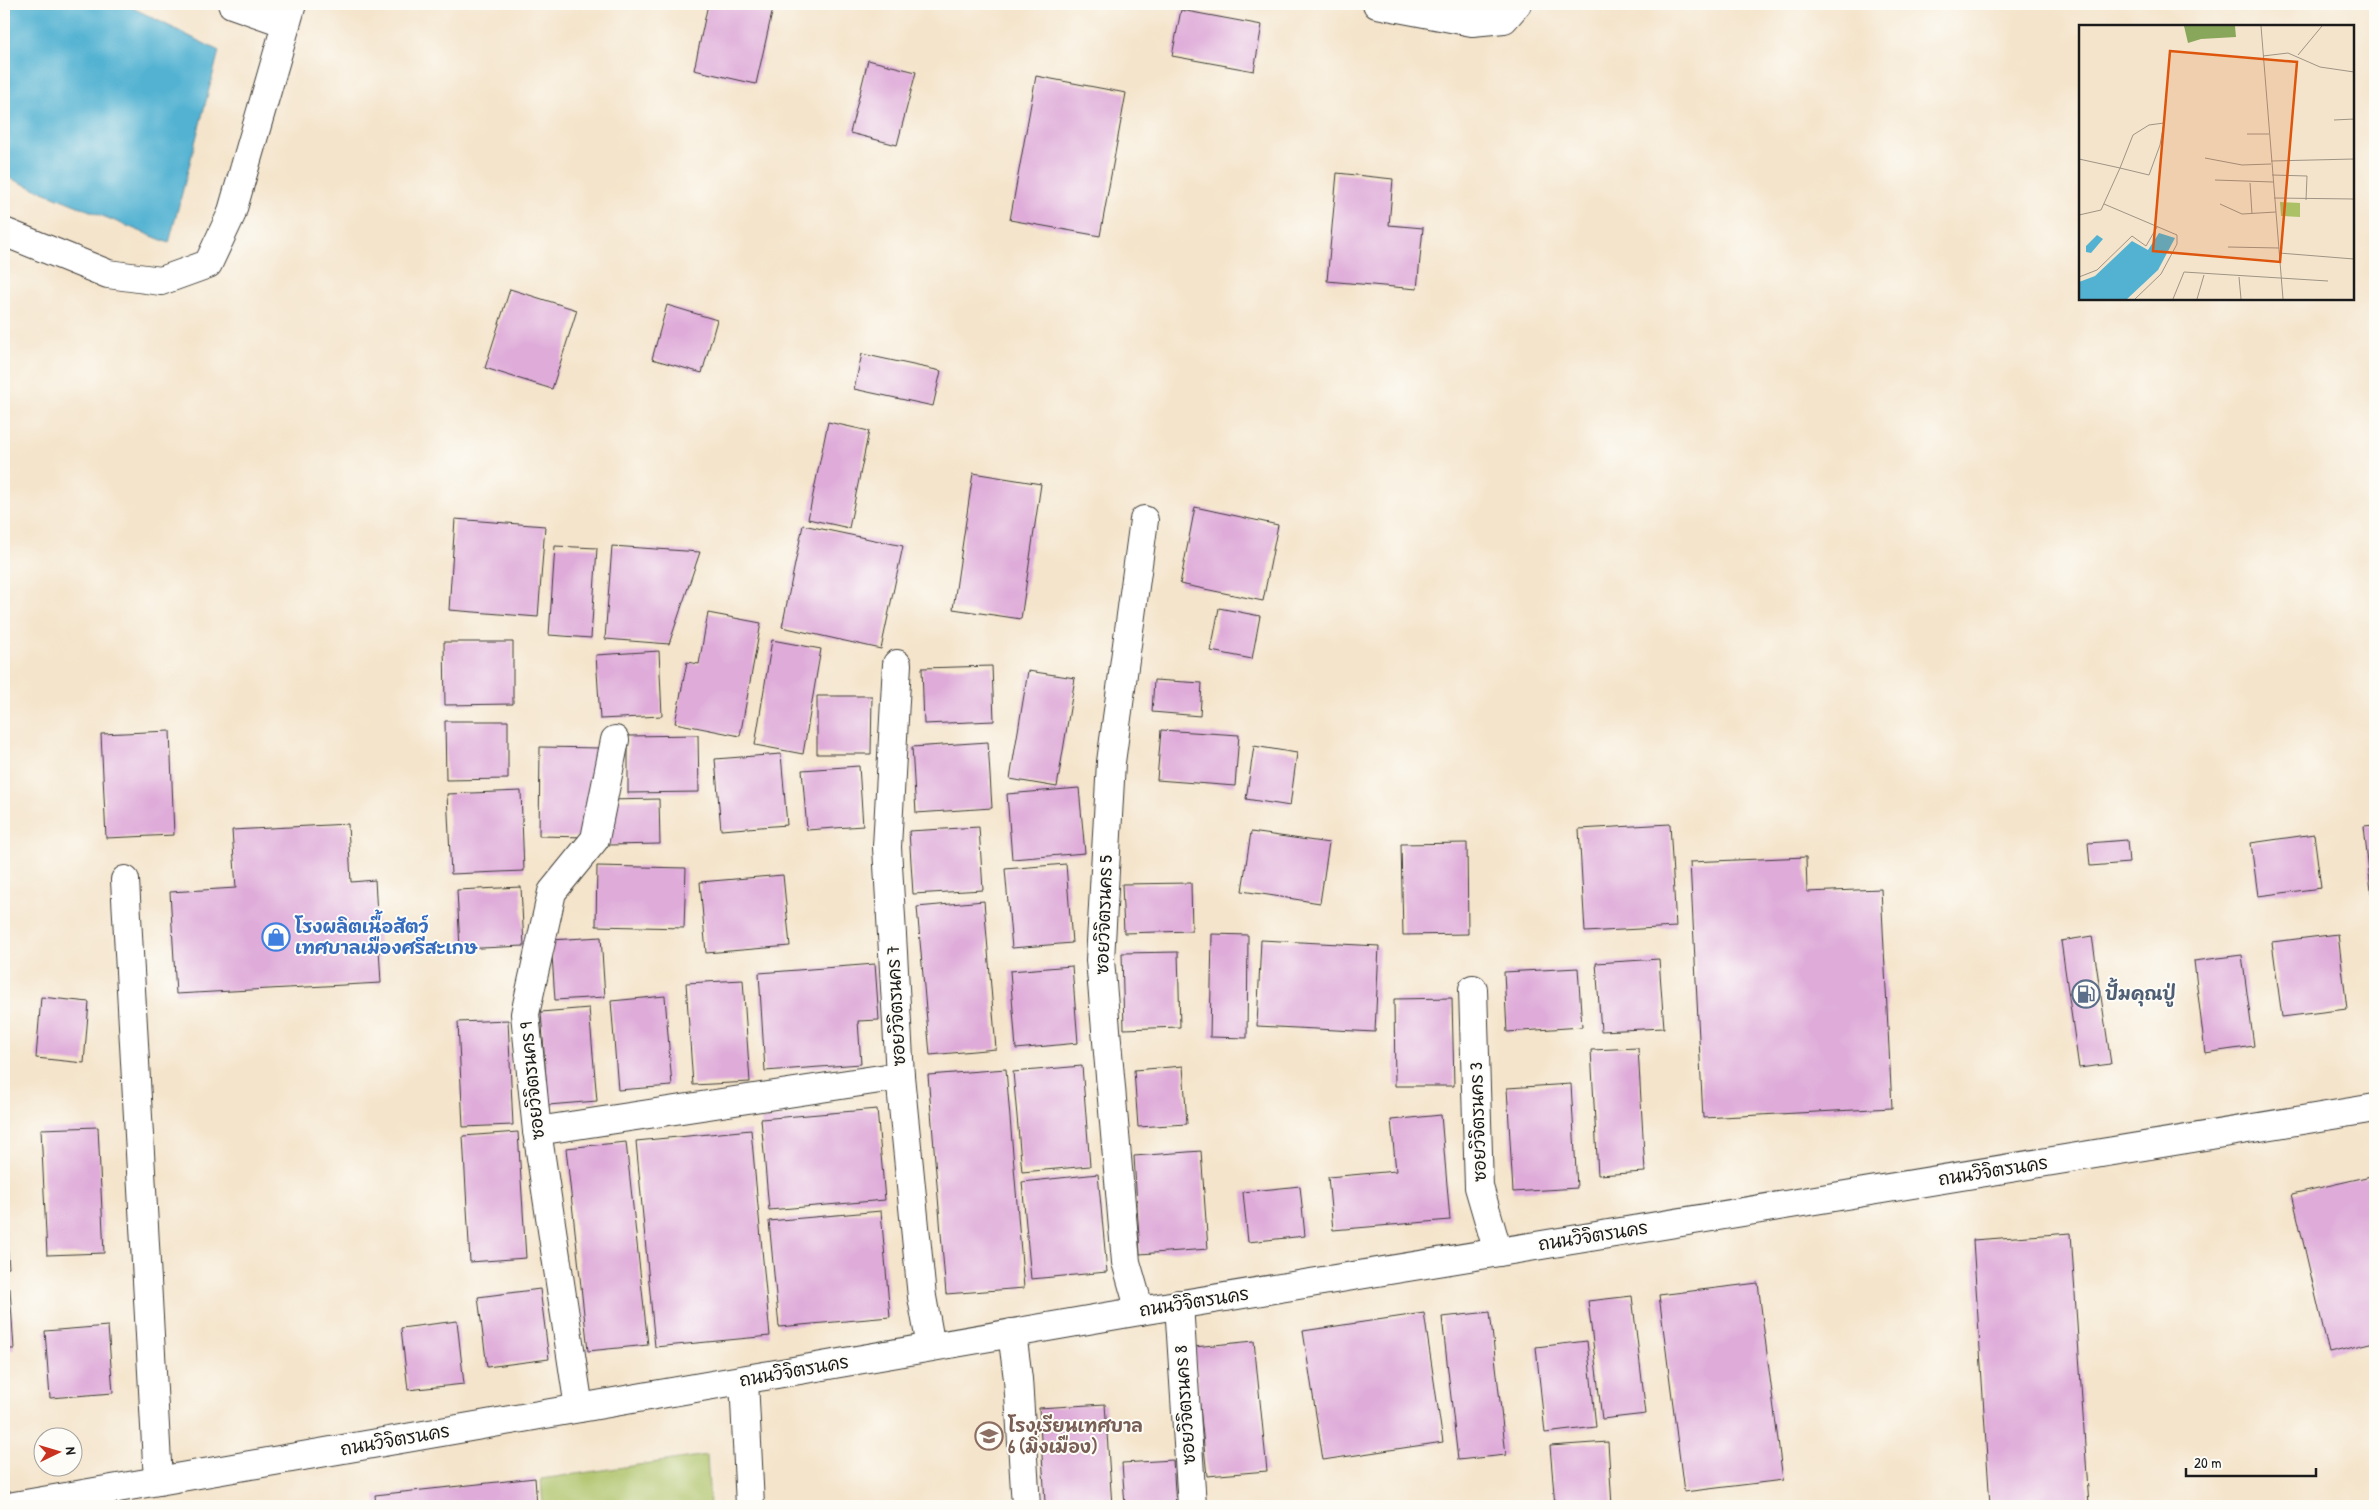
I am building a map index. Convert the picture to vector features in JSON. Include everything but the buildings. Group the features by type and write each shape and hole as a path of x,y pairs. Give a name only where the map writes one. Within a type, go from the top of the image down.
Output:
{"street":[{"path":"4,232 108,274 161,281 208,264 231,215 289,13 232,4"},
{"path":"1377,4 1472,22 1504,19 1517,4"},
{"name":"ซอยวิจิตรนคร 5","path":"1140,1311 1126,1262 1100,960 1111,762 1144,520"},
{"name":"ซอยวิจิตรนคร 7","path":"897,664 887,847 900,1076 922,1297 931,1347"},
{"name":"ซอยวิจิตรนคร 9","path":"579,1408 537,1131 525,1014 552,892 596,839 615,740"},
{"path":"125,880 158,1481"},
{"name":"ซอยวิจิตรนคร 3","path":"1473,989 1479,1187 1498,1252"},
{"path":"537,1131 900,1076"},
{"name":"ถนนวิจิตรนคร","path":"14,1506 101,1499 158,1481 1179,1304 2375,1108"},
{"name":"ซอยวิจิตรนคร 8","path":"1179,1304 1192,1506"},
{"path":"1012,1333 1018,1379 1026,1506"},
{"path":"744,1380 750,1506"}],"green space":[{"path":"707,1455 710,1506 543,1506 541,1479"}],"water":[{"path":"4,4 125,4 219,51 169,243 4,176"}],"place":[{"name":"โรงผลิตเนื้อสัตว์ เทศบาลเมืองศรีสะเกษ","path":"276,937"},
{"name":"ปั้มคุณปู่","path":"2086,994"},
{"name":"โรงเรียนเทศบาล 6 (มิ่งเมือง)","path":"989,1436"}]}
